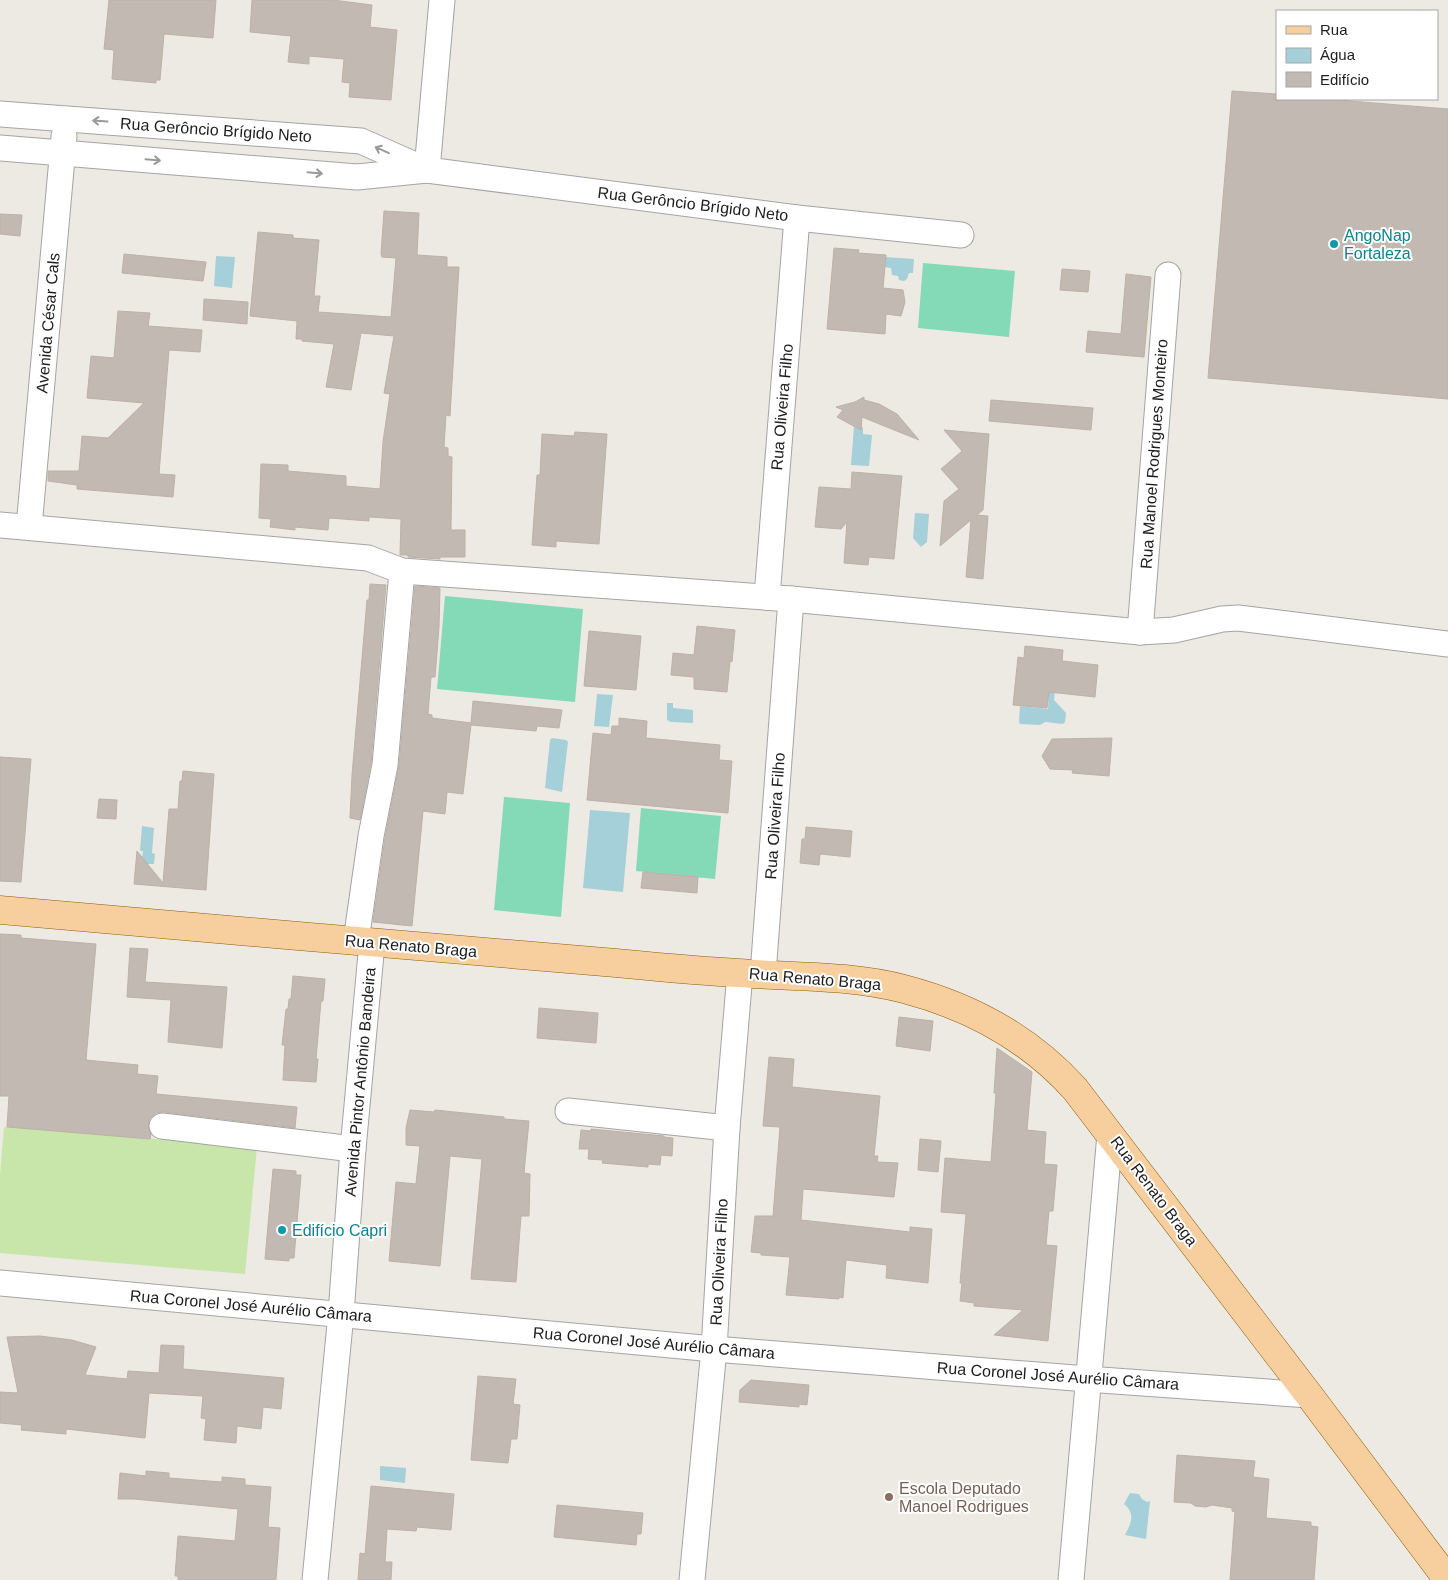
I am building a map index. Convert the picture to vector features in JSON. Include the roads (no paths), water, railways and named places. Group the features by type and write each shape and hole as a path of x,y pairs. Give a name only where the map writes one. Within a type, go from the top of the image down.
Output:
{"main road":[{"name":"Rua Renato Braga","path":"0,910 752,974 875,982 914,992 978,1016 1015,1038 1061,1074 1110,1134 1448,1580"}],"street":[{"path":"427,170 442,0"},
{"name":"Rua Gerôncio Brígido Neto","path":"0,114 361,140 427,170"},
{"name":"Avenida César Cals","path":"29,527 66,119"},
{"name":"Rua Gerôncio Brígido Neto","path":"0,148 357,177 427,170 797,218 961,234"},
{"name":"Rua Oliveira Filho","path":"692,1580 714,1349 727,1128 752,974 779,598 797,218"},
{"name":"Rua Manoel Rodrigues Monteiro","path":"1140,632 1168,275"},
{"path":"0,525 368,558 402,571 779,598 1140,632 1174,630 1222,618 1238,618 1448,644"},
{"name":"Avenida Pintor Antônio Bandeira","path":"315,1580 341,1314 372,836 385,765 402,571"},
{"path":"568,1111 727,1128"},
{"path":"162,1126 353,1149"},
{"path":"1070,1580 1110,1134"},
{"name":"Rua Coronel José Aurélio Câmara","path":"0,1283 714,1349 1309,1395"}],"water":[{"path":"216,256 235,257 232,288 214,286"},
{"path":"885,257 914,259 913,273 909,273 904,281 899,280 898,276 892,275 891,268 884,267"},
{"path":"854,426 856,428 863,427 863,434 872,435 869,466 851,465"},
{"path":"915,513 929,514 927,542 921,547 913,538"},
{"path":"1049,689 1055,690 1054,700 1066,713 1065,722 1063,724 1045,722 1040,725 1020,724 1020,706 1048,709"},
{"path":"597,694 613,695 609,727 594,726"},
{"path":"667,703 673,703 673,708 693,710 693,723 671,722 667,720"},
{"path":"552,738 568,742 562,792 545,788 550,740"},
{"path":"590,810 630,813 623,892 583,888"},
{"path":"142,826 154,828 152,853 155,854 154,864 147,864 142,858 143,851 140,851"},
{"path":"380,1466 406,1468 405,1483 380,1480"},
{"path":"1130,1493 1139,1494 1142,1499 1147,1502 1150,1501 1146,1539 1125,1535 1131,1515 1124,1504"}],"place":[{"name":"AngoNap Fortaleza","path":"1334,244"},
{"name":"Edifício Capri","path":"282,1230"},
{"name":"Escola Deputado Manoel Rodrigues","path":"889,1497"}]}
